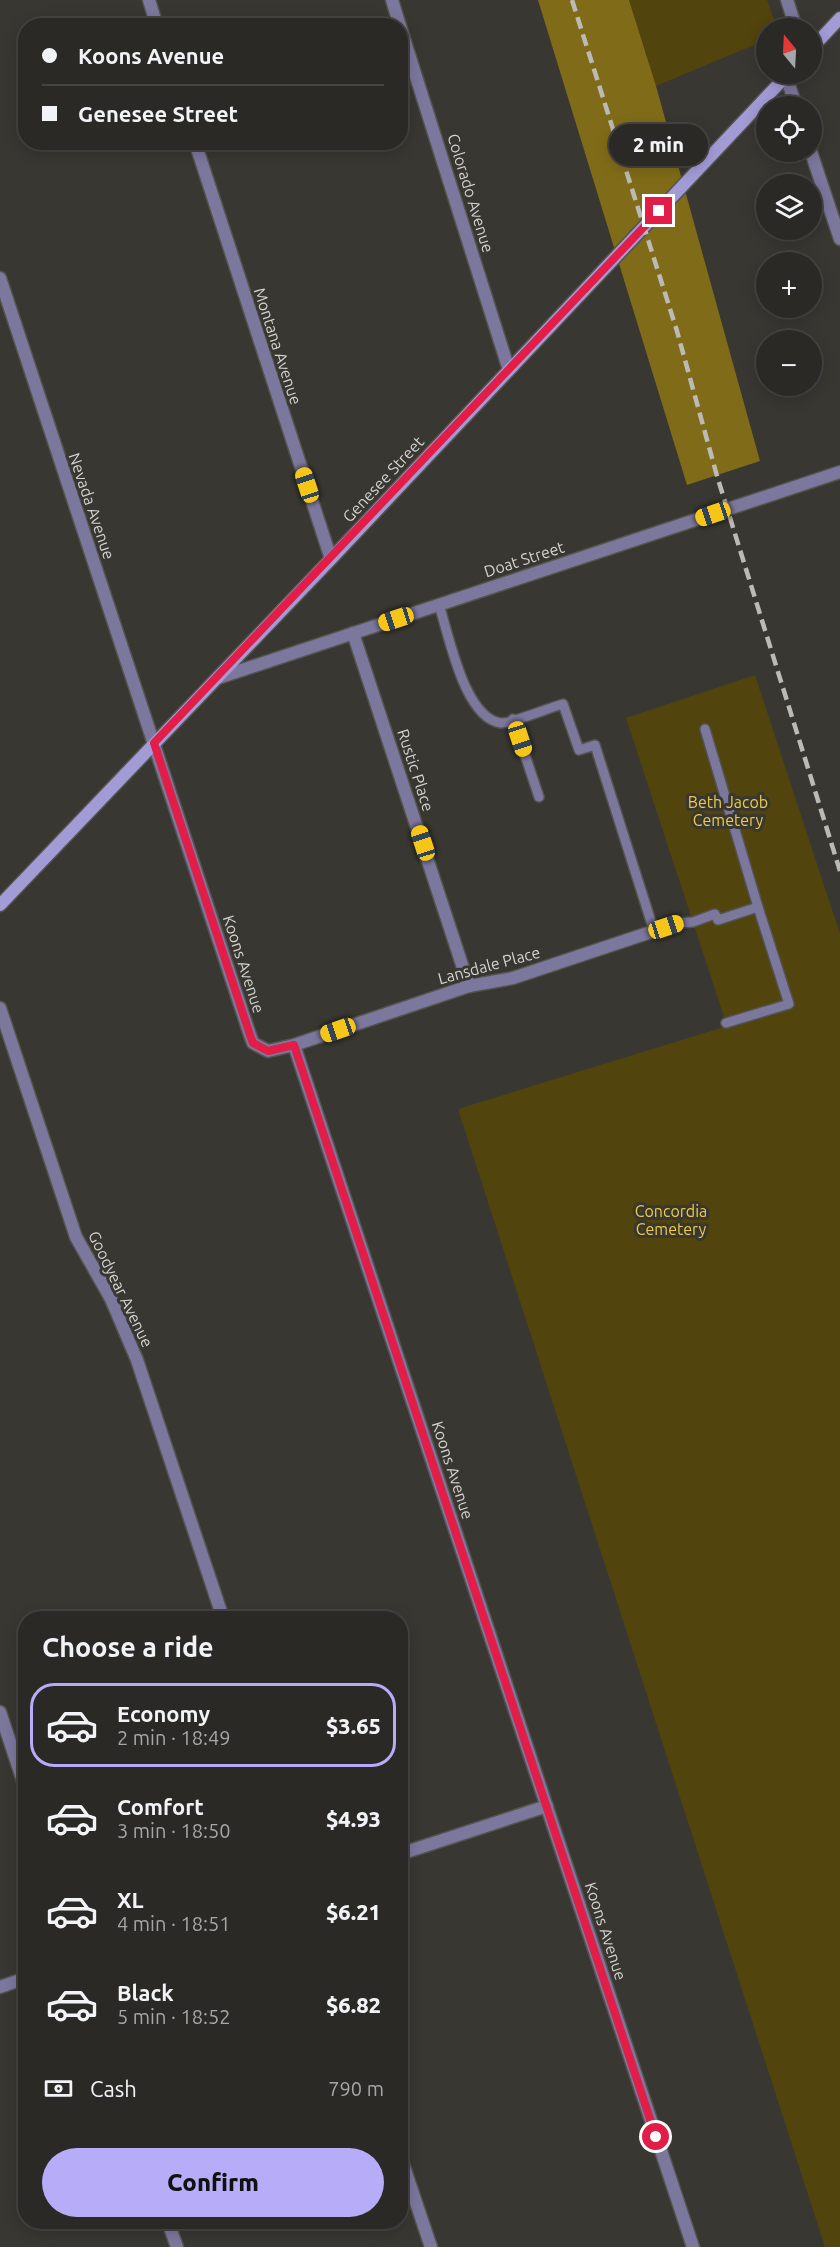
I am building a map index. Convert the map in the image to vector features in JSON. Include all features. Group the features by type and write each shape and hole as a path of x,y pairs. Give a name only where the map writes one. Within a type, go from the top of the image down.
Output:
{"main road":[{"path":"822,37 840,18"},
{"name":"Genesee Street","path":"0,905 331,559 778,84"}],"street":[{"path":"149,0 155,18"},
{"name":"Colorado Avenue","path":"392,0 398,18"},
{"path":"787,0 793,18"},
{"name":"Colorado Avenue","path":"408,51 509,370"},
{"name":"Montana Avenue","path":"198,150 331,559"},
{"path":"814,162 840,239"},
{"name":"Nevada Avenue","path":"0,278 154,743"},
{"name":"Doat Street","path":"218,678 840,472"},
{"name":"Rustic Place","path":"353,633 470,986"},
{"name":"Koons Avenue","path":"154,743 253,1043 268,1051 294,1045 693,2247"},
{"name":"Lansdale Place","path":"294,1045 470,986 513,978 678,923"},
{"name":"Goodyear Avenue","path":"0,1008 74,1231 111,1299 137,1360 221,1611"},
{"path":"0,1712 18,1766"},
{"path":"408,1851 547,1806"},
{"path":"0,1987 18,1981"},
{"path":"408,2179 431,2247"},
{"path":"171,2229 177,2247"}],"lane":[{"path":"439,605 470,699 483,716 502,723 563,704 579,750 595,745 654,931"},
{"path":"513,719 539,797"},
{"path":"705,729 789,1004 726,1023"},
{"name":"Lansdale Place","path":"678,923 693,922 716,914 718,920 758,907"}],"green space":[{"path":"629,0 767,0 773,18 756,18 756,44 656,86"},
{"name":"Concordia Cemetery","path":"755,675 840,934 840,2247 825,2247 458,1109 727,1026 626,718"}],"shaded area":[{"path":"538,0 629,0 656,86 760,461 687,485"}],"railway":[{"path":"572,0 677,331 717,476 840,871"}],"route":[{"path":"656,2137 294,1045 268,1051 253,1043 154,743 659,211"}],"park label":[{"name":"Beth Jacob Cemetery","path":"728,811"}]}
